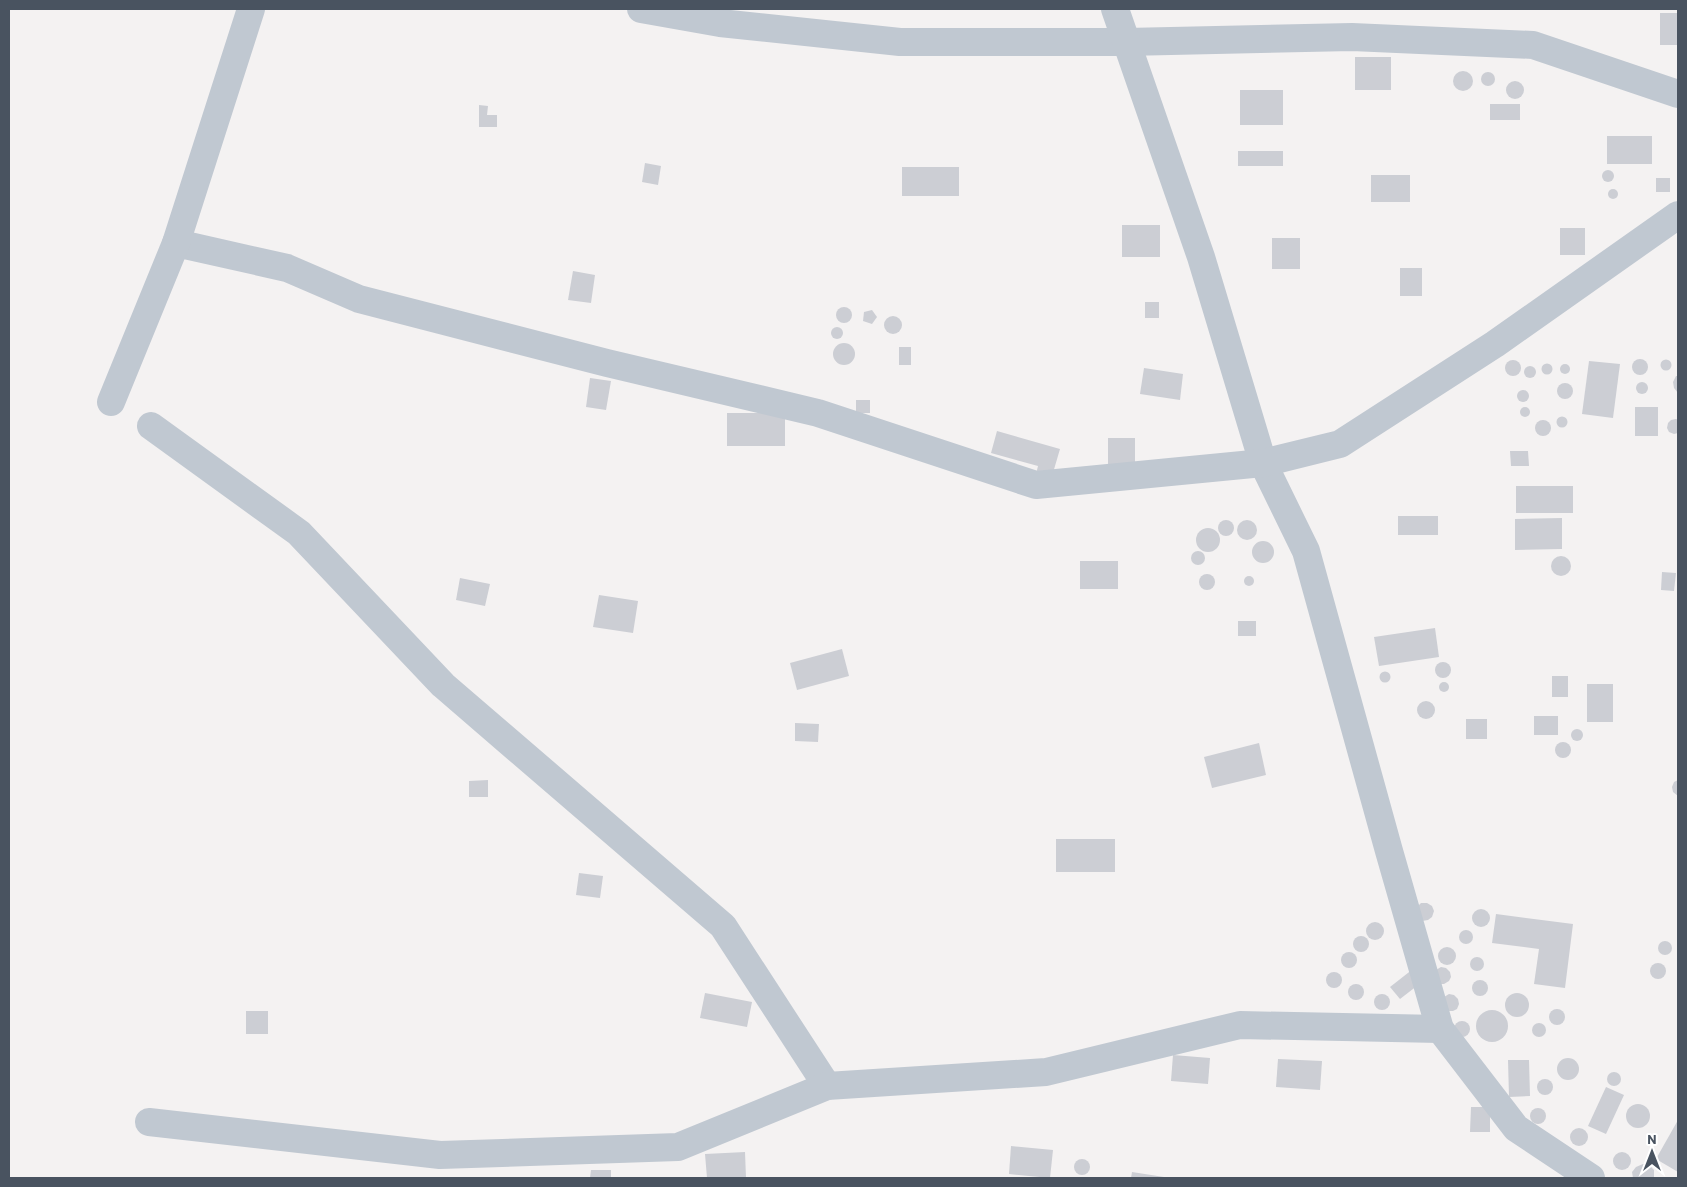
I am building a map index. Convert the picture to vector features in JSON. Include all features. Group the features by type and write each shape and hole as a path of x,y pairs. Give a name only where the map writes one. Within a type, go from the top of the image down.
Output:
{"street":[{"path":"111,402 176,243 251,9"},
{"path":"641,9 720,23 900,42 1126,42 1352,37 1532,45 1678,94"},
{"path":"1115,9 1201,257 1263,463 1306,551 1440,1029 1516,1128 1592,1178"},
{"path":"176,243 287,268 358,299 607,364 818,413 1036,485 1263,463 1340,444 1495,344 1678,215"},
{"path":"151,426 299,533 443,685 723,926 827,1086"},
{"path":"149,1122 440,1155 678,1147 827,1086 1046,1072 1240,1025 1440,1029"}],"building":[{"path":"1660,13 1678,13 1678,45 1660,45"},
{"path":"1355,57 1391,57 1391,90 1355,90"},
{"path":"1463,71 1470,74 1473,81 1470,88 1463,91 1456,88 1453,81 1456,74"},
{"path":"1488,72 1493,74 1495,79 1493,84 1488,86 1483,84 1481,79 1483,74"},
{"path":"1515,81 1521,84 1524,90 1521,96 1515,99 1509,96 1506,90 1509,84"},
{"path":"1240,90 1283,90 1283,125 1240,125"},
{"path":"1490,104 1520,104 1520,120 1490,120"},
{"path":"479,105 488,106 487,115 497,115 497,127 479,127"},
{"path":"1607,136 1652,136 1652,164 1607,164"},
{"path":"1238,151 1283,151 1283,166 1238,166"},
{"path":"645,163 661,166 658,185 642,182"},
{"path":"902,167 959,167 959,196 902,196"},
{"path":"1606,170 1610,170 1614,176 1610,182 1606,182 1602,178 1602,174"},
{"path":"1371,175 1410,175 1410,202 1371,202"},
{"path":"1656,178 1670,178 1670,192 1656,192"},
{"path":"1611,189 1615,189 1618,194 1617,198 1611,199 1608,196 1608,192"},
{"path":"1122,225 1160,225 1160,257 1122,257"},
{"path":"1560,228 1585,228 1585,255 1560,255"},
{"path":"1272,238 1300,238 1300,269 1272,269"},
{"path":"1400,268 1422,268 1422,296 1400,296"},
{"path":"573,271 595,275 591,303 568,300"},
{"path":"1145,302 1159,302 1159,318 1145,318"},
{"path":"841,307 847,307 852,312 850,321 841,323 836,318 836,312"},
{"path":"872,310 877,317 872,324 863,321 864,312"},
{"path":"889,316 897,316 902,321 900,332 889,334 884,329 884,321"},
{"path":"837,327 843,333 837,339 831,333"},
{"path":"844,343 852,346 855,354 852,362 844,365 836,362 833,354 836,346"},
{"path":"899,347 911,347 911,365 899,365"},
{"path":"1637,359 1643,359 1648,364 1646,373 1637,375 1632,370 1632,364"},
{"path":"1666,359 1672,365 1666,371 1660,365"},
{"path":"1510,360 1516,360 1521,365 1519,374 1510,376 1505,371 1505,365"},
{"path":"1589,361 1620,364 1613,418 1582,414"},
{"path":"1545,364 1549,364 1552,369 1551,373 1545,374 1542,371 1542,367"},
{"path":"1565,364 1570,369 1565,374 1560,369"},
{"path":"1528,366 1532,366 1536,372 1532,378 1528,378 1524,374 1524,370"},
{"path":"1144,368 1183,374 1180,400 1140,394"},
{"path":"1676,376 1678,376 1678,393 1674,388 1673,382"},
{"path":"590,378 611,381 606,410 586,407"},
{"path":"1644,382 1647,383 1647,393 1640,394 1637,393 1636,386 1637,383"},
{"path":"1562,383 1568,383 1573,388 1571,397 1562,399 1557,394 1557,388"},
{"path":"1521,390 1525,390 1529,396 1525,402 1521,402 1517,398 1517,394"},
{"path":"856,400 870,400 870,413 856,413"},
{"path":"1523,407 1527,407 1530,412 1529,416 1523,417 1520,414 1520,410"},
{"path":"1635,407 1658,407 1658,436 1635,436"},
{"path":"727,413 785,413 785,446 727,446"},
{"path":"1560,417 1564,417 1567,422 1566,426 1560,427 1557,424 1557,420"},
{"path":"1540,420 1546,420 1551,425 1549,434 1540,436 1535,431 1535,425"},
{"path":"1671,420 1678,420 1678,433 1674,434 1669,432 1667,428"},
{"path":"997,431 1060,449 1050,483 1035,478 1038,466 991,453"},
{"path":"1108,438 1135,438 1135,464 1108,464"},
{"path":"1510,451 1528,451 1529,466 1511,466"},
{"path":"1516,486 1573,486 1573,513 1516,513"},
{"path":"1398,516 1438,516 1438,535 1398,535"},
{"path":"1562,518 1562,549 1515,550 1515,519"},
{"path":"1226,520 1234,528 1226,536 1218,528"},
{"path":"1247,520 1254,523 1257,530 1254,537 1247,540 1240,537 1237,530 1240,523"},
{"path":"1208,528 1217,531 1220,540 1217,549 1208,552 1199,549 1196,540 1199,531"},
{"path":"1259,541 1267,541 1274,548 1274,556 1267,563 1259,563 1252,556 1252,548"},
{"path":"1198,551 1203,553 1205,558 1203,563 1198,565 1193,563 1191,558 1193,553"},
{"path":"1561,556 1568,559 1571,566 1568,573 1561,576 1554,573 1551,566 1554,559"},
{"path":"1080,561 1118,561 1118,589 1080,589"},
{"path":"1662,572 1676,573 1674,591 1661,590"},
{"path":"1207,574 1213,576 1215,582 1213,588 1207,590 1201,588 1199,582 1201,576"},
{"path":"1247,576 1251,576 1254,581 1253,585 1247,586 1244,583 1244,579"},
{"path":"460,578 490,584 485,606 456,600"},
{"path":"599,595 638,601 633,633 593,627"},
{"path":"1238,621 1256,621 1256,636 1238,636"},
{"path":"1435,628 1439,657 1379,666 1374,637"},
{"path":"842,649 849,676 797,690 790,663"},
{"path":"1443,662 1449,664 1451,670 1449,676 1443,678 1437,676 1435,670 1437,664"},
{"path":"1385,671 1391,677 1385,683 1379,677"},
{"path":"1552,676 1568,676 1568,697 1552,697"},
{"path":"1442,682 1446,682 1449,687 1446,692 1442,692 1439,689 1439,685"},
{"path":"1587,684 1613,684 1613,722 1587,722"},
{"path":"1426,701 1432,704 1435,710 1432,716 1426,719 1420,716 1417,710 1420,704"},
{"path":"1534,716 1558,716 1558,735 1534,735"},
{"path":"1466,719 1487,719 1487,739 1466,739"},
{"path":"795,723 819,724 818,742 795,741"},
{"path":"1575,729 1579,729 1583,735 1579,741 1575,741 1571,737 1571,733"},
{"path":"1563,742 1569,744 1571,750 1569,756 1563,758 1557,756 1555,750 1557,744"},
{"path":"1259,743 1266,775 1212,788 1204,757"},
{"path":"488,780 488,797 469,797 469,781"},
{"path":"1678,780 1678,796 1673,792 1672,787 1674,782"},
{"path":"1056,839 1115,839 1115,872 1056,872"},
{"path":"579,873 603,876 600,898 576,895"},
{"path":"1421,903 1427,903 1432,906 1434,911 1432,917 1428,920 1422,921 1417,907"},
{"path":"1481,909 1487,912 1490,918 1487,924 1481,927 1475,924 1472,918 1475,912"},
{"path":"1496,914 1573,924 1565,988 1534,984 1539,949 1492,943"},
{"path":"1375,922 1381,925 1384,931 1381,937 1375,940 1369,937 1366,931 1369,925"},
{"path":"1463,930 1469,930 1473,937 1469,944 1463,944 1459,940 1459,934"},
{"path":"1358,936 1364,936 1369,941 1367,950 1358,952 1353,947 1353,941"},
{"path":"1662,941 1668,941 1672,948 1668,955 1662,955 1658,951 1658,945"},
{"path":"1447,947 1453,950 1456,956 1453,962 1447,965 1441,962 1438,956 1441,950"},
{"path":"1346,952 1352,952 1357,957 1355,966 1346,968 1341,963 1341,957"},
{"path":"1477,957 1482,959 1484,964 1482,969 1477,971 1472,969 1470,964 1472,959"},
{"path":"1655,963 1661,963 1666,968 1664,977 1655,979 1650,974 1650,968"},
{"path":"1441,967 1446,968 1450,972 1451,977 1444,984 1439,984 1436,970"},
{"path":"1413,969 1422,982 1400,999 1390,987"},
{"path":"1331,972 1337,972 1342,977 1340,986 1331,988 1326,983 1326,977"},
{"path":"1477,980 1483,980 1488,985 1486,994 1477,996 1472,991 1472,985"},
{"path":"1353,984 1359,984 1364,989 1362,998 1353,1000 1348,995 1348,989"},
{"path":"705,993 752,1002 747,1027 700,1018"},
{"path":"1517,993 1526,996 1529,1005 1526,1014 1517,1017 1508,1014 1505,1005 1508,996"},
{"path":"1379,994 1385,994 1390,999 1388,1008 1379,1010 1374,1005 1374,999"},
{"path":"1449,994 1454,995 1458,999 1457,1009 1453,1011 1447,1011 1444,997"},
{"path":"1557,1009 1565,1017 1557,1025 1549,1017"},
{"path":"1492,1010 1503,1015 1508,1026 1503,1037 1492,1042 1481,1037 1476,1026 1481,1015"},
{"path":"246,1011 268,1011 268,1034 246,1034"},
{"path":"1462,1021 1468,1023 1470,1029 1468,1035 1462,1037 1456,1035 1454,1029 1456,1023"},
{"path":"1539,1023 1544,1025 1546,1030 1544,1035 1539,1037 1534,1035 1532,1030 1534,1025"},
{"path":"1173,1055 1210,1058 1208,1084 1171,1081"},
{"path":"1568,1058 1576,1061 1579,1069 1576,1077 1568,1080 1560,1077 1557,1069 1560,1061"},
{"path":"1278,1059 1322,1061 1320,1090 1276,1087"},
{"path":"1508,1060 1529,1060 1530,1096 1509,1097"},
{"path":"1614,1072 1619,1074 1621,1079 1619,1084 1614,1086 1609,1084 1607,1079 1609,1074"},
{"path":"1545,1079 1553,1087 1545,1095 1537,1087"},
{"path":"1606,1087 1624,1095 1606,1134 1588,1126"},
{"path":"1638,1104 1646,1108 1650,1116 1646,1124 1638,1128 1630,1124 1626,1116 1630,1108"},
{"path":"1471,1107 1490,1107 1490,1132 1470,1132"},
{"path":"1538,1108 1544,1110 1546,1116 1544,1122 1538,1124 1532,1122 1530,1116 1532,1110"},
{"path":"1678,1120 1678,1172 1656,1159"},
{"path":"1575,1128 1583,1128 1588,1133 1586,1144 1575,1146 1570,1141 1570,1133"},
{"path":"1011,1146 1053,1150 1050,1178 1009,1174"},
{"path":"745,1152 746,1178 707,1178 705,1154"},
{"path":"1622,1152 1628,1155 1631,1161 1628,1167 1622,1170 1616,1167 1613,1161 1616,1155"},
{"path":"1082,1159 1090,1167 1082,1175 1074,1167"},
{"path":"1643,1164 1649,1165 1654,1170 1654,1178 1633,1178 1632,1172 1636,1167"},
{"path":"591,1170 611,1170 611,1178 590,1178"},
{"path":"1132,1172 1164,1177 1131,1178"}]}
